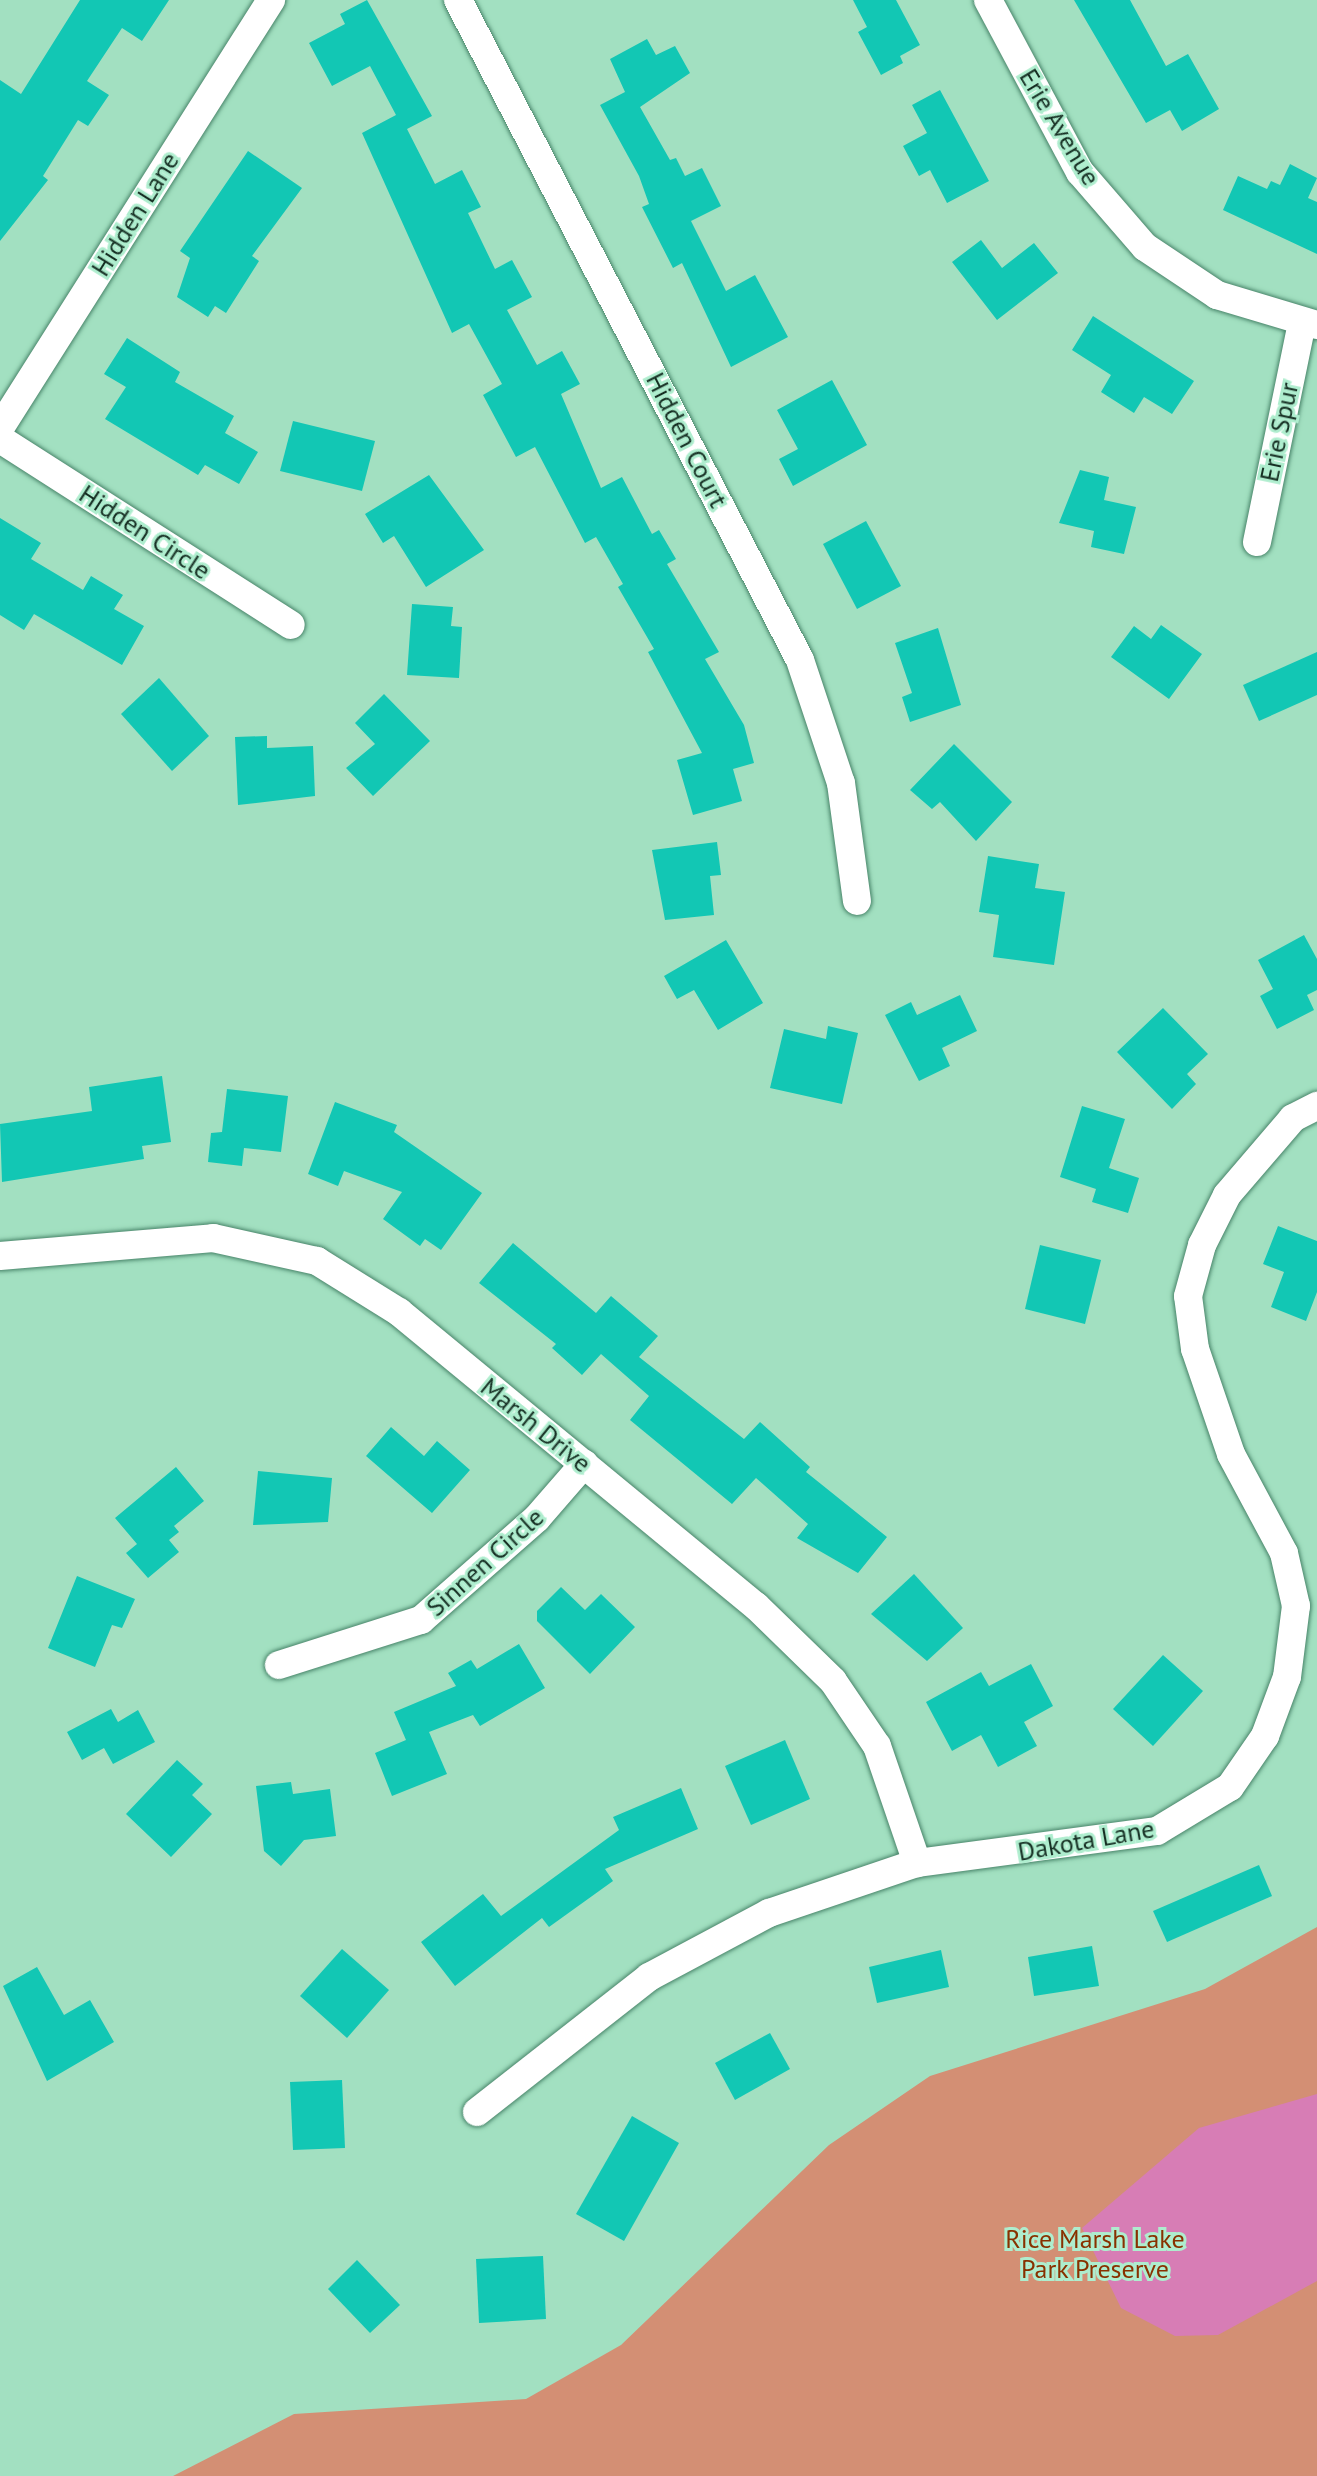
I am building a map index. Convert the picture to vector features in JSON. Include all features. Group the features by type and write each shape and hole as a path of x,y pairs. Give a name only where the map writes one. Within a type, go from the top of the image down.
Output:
{"street":[{"name":"Hidden Lane","path":"0,428 271,0"},
{"name":"Hidden Court","path":"458,0 800,660 841,783 857,901"},
{"name":"Erie Avenue","path":"988,0 1080,172 1145,247 1217,295 1309,324"},
{"name":"Erie Spur","path":"1257,542 1309,324"},
{"name":"Hidden Circle","path":"0,439 291,625"},
{"name":"Dakota Lane","path":"477,2112 649,1977 769,1913 917,1863 1157,1831 1230,1787 1265,1736 1287,1677 1296,1606 1284,1553 1231,1454 1195,1349 1188,1296 1202,1245 1227,1195 1293,1118 1317,1106"},
{"name":"Marsh Drive","path":"0,1256 213,1238 317,1261 399,1312 584,1464 833,1681 877,1746 917,1863"},
{"name":"Sinnen Circle","path":"279,1665 421,1620 537,1518 584,1464"}],"green space":[{"name":"Rice Marsh Lake Park Preserve","path":"1317,1927 1317,2476 173,2476 294,2414 526,2399 621,2345 829,2145 930,2076 1205,1989"}],"shaded area":[{"path":"1317,2094 1317,2281 1218,2335 1175,2336 1121,2308 1082,2228 1199,2128"}],"building":[{"path":"80,0 169,0 142,41 122,28 87,81 109,95 88,126 78,120 43,176 48,180 0,241 0,80 21,94"},
{"path":"367,0 432,116 407,129 435,184 462,170 481,207 468,213 495,269 512,260 532,297 507,310 537,365 562,351 580,384 561,394 601,488 622,477 652,534 659,530 676,559 667,564 719,652 705,659 744,725 754,763 733,769 742,801 693,815 677,760 702,753 648,652 654,649 618,587 623,584 596,537 585,543 535,447 516,457 483,395 502,384 469,324 452,333 362,133 396,115 370,66 332,86 309,43 345,24 340,14"},
{"path":"853,0 896,0 920,45 900,56 903,63 881,75 858,32 867,27"},
{"path":"1074,0 1130,0 1166,66 1188,54 1219,109 1182,131 1170,110 1146,123"},
{"path":"647,39 656,55 675,46 690,73 640,107 670,160 676,158 685,176 702,168 721,206 691,221 726,291 755,275 788,337 731,367 682,263 673,268 642,207 649,204 639,176 600,105 625,92 610,59"},
{"path":"940,90 989,181 947,203 930,170 919,176 903,146 927,133 912,105"},
{"path":"248,151 302,188 252,256 259,261 226,313 215,306 208,317 177,297 190,258 180,251"},
{"path":"1290,164 1317,178 1308,198 1317,202 1317,254 1223,210 1238,176 1267,189 1271,181 1280,185"},
{"path":"981,240 1002,268 1034,243 1058,273 997,320 952,262"},
{"path":"1093,316 1194,381 1172,414 1144,397 1134,413 1101,392 1111,375 1072,350"},
{"path":"127,338 180,372 175,382 234,416 225,433 258,452 239,484 205,465 198,475 105,419 126,387 104,374"},
{"path":"832,380 867,445 793,486 779,459 798,449 777,410"},
{"path":"293,421 375,441 362,491 280,471"},
{"path":"1080,470 1109,477 1104,500 1136,507 1124,554 1091,547 1094,531 1059,523"},
{"path":"429,475 484,550 426,587 394,536 383,543 365,514"},
{"path":"0,518 41,543 31,559 83,590 91,576 123,595 114,609 144,626 122,665 34,614 24,630 0,615"},
{"path":"866,521 901,586 857,609 823,544"},
{"path":"412,604 453,607 451,626 462,627 459,678 407,675"},
{"path":"1161,625 1202,654 1169,699 1111,657 1134,626 1151,639"},
{"path":"938,628 961,705 910,722 902,697 912,693 895,643"},
{"path":"1317,652 1317,695 1259,721 1243,685"},
{"path":"159,678 209,736 172,771 121,714"},
{"path":"384,694 430,741 373,796 346,768 375,744 355,723"},
{"path":"267,736 267,748 313,746 315,796 238,805 235,737"},
{"path":"954,744 1012,802 976,841 940,802 932,809 910,790"},
{"path":"717,842 721,875 710,876 714,915 665,920 652,850"},
{"path":"988,856 1039,864 1035,888 1065,892 1054,965 993,957 999,915 979,912"},
{"path":"1304,935 1317,959 1317,990 1307,995 1314,1010 1277,1029 1260,996 1273,989 1258,960"},
{"path":"726,940 763,1003 718,1030 694,990 677,999 664,976"},
{"path":"960,995 977,1031 942,1048 950,1066 919,1081 885,1015 911,1002 917,1015"},
{"path":"1163,1008 1208,1054 1187,1074 1196,1084 1172,1109 1117,1052"},
{"path":"828,1026 858,1033 842,1104 770,1088 784,1029 826,1039"},
{"path":"162,1076 171,1142 142,1146 144,1159 2,1182 0,1124 92,1111 89,1087"},
{"path":"227,1089 288,1096 281,1152 244,1148 242,1166 208,1162 211,1133 222,1132"},
{"path":"335,1102 397,1125 394,1132 482,1193 441,1250 425,1239 420,1246 383,1219 402,1192 344,1171 338,1186 308,1174"},
{"path":"1082,1106 1125,1119 1109,1168 1139,1178 1128,1213 1092,1202 1096,1189 1060,1177"},
{"path":"1278,1226 1317,1241 1317,1292 1306,1321 1271,1307 1284,1272 1263,1264"},
{"path":"513,1243 596,1313 611,1296 658,1336 639,1357 744,1439 760,1422 810,1467 806,1472 887,1537 858,1573 797,1538 808,1524 756,1478 732,1504 630,1420 649,1396 601,1354 582,1375 552,1348 556,1344 479,1283"},
{"path":"1040,1245 1101,1260 1085,1324 1025,1309"},
{"path":"391,1427 424,1456 437,1441 470,1470 432,1513 366,1456"},
{"path":"176,1467 204,1501 174,1526 179,1532 169,1540 179,1552 148,1578 126,1553 137,1544 115,1518"},
{"path":"258,1471 332,1478 328,1522 253,1525"},
{"path":"914,1574 963,1628 927,1661 871,1614"},
{"path":"77,1576 135,1599 122,1628 112,1625 95,1667 48,1648"},
{"path":"561,1587 585,1610 601,1594 635,1627 590,1674 537,1621 537,1611"},
{"path":"519,1644 545,1688 480,1726 473,1715 429,1732 447,1774 392,1796 375,1753 406,1740 394,1712 456,1686 448,1673 471,1660 477,1669"},
{"path":"1163,1655 1203,1691 1153,1746 1113,1709"},
{"path":"1031,1664 1053,1706 1024,1722 1037,1746 998,1767 981,1735 952,1751 926,1702 981,1672 989,1686"},
{"path":"111,1709 118,1722 138,1710 155,1742 113,1764 104,1748 82,1760 67,1732"},
{"path":"785,1740 810,1799 751,1825 725,1766"},
{"path":"177,1760 203,1784 192,1795 212,1814 171,1857 126,1814"},
{"path":"291,1782 293,1794 330,1789 336,1836 304,1840 281,1866 264,1851 256,1786"},
{"path":"681,1788 698,1829 605,1869 613,1881 549,1927 542,1918 455,1986 421,1942 483,1894 501,1916 619,1830 613,1817"},
{"path":"1259,1865 1272,1896 1167,1942 1153,1911"},
{"path":"1092,1946 1099,1986 1034,1996 1028,1957"},
{"path":"342,1949 389,1990 347,2038 300,1996"},
{"path":"941,1950 949,1987 877,2003 869,1967"},
{"path":"37,1967 64,2015 90,2000 114,2042 47,2081 3,1986"},
{"path":"770,2033 790,2069 735,2100 715,2063"},
{"path":"342,2080 345,2148 293,2150 290,2082"},
{"path":"632,2116 679,2143 624,2241 576,2214"},
{"path":"543,2256 546,2319 479,2323 476,2259"},
{"path":"357,2260 400,2305 370,2333 328,2289"}]}
